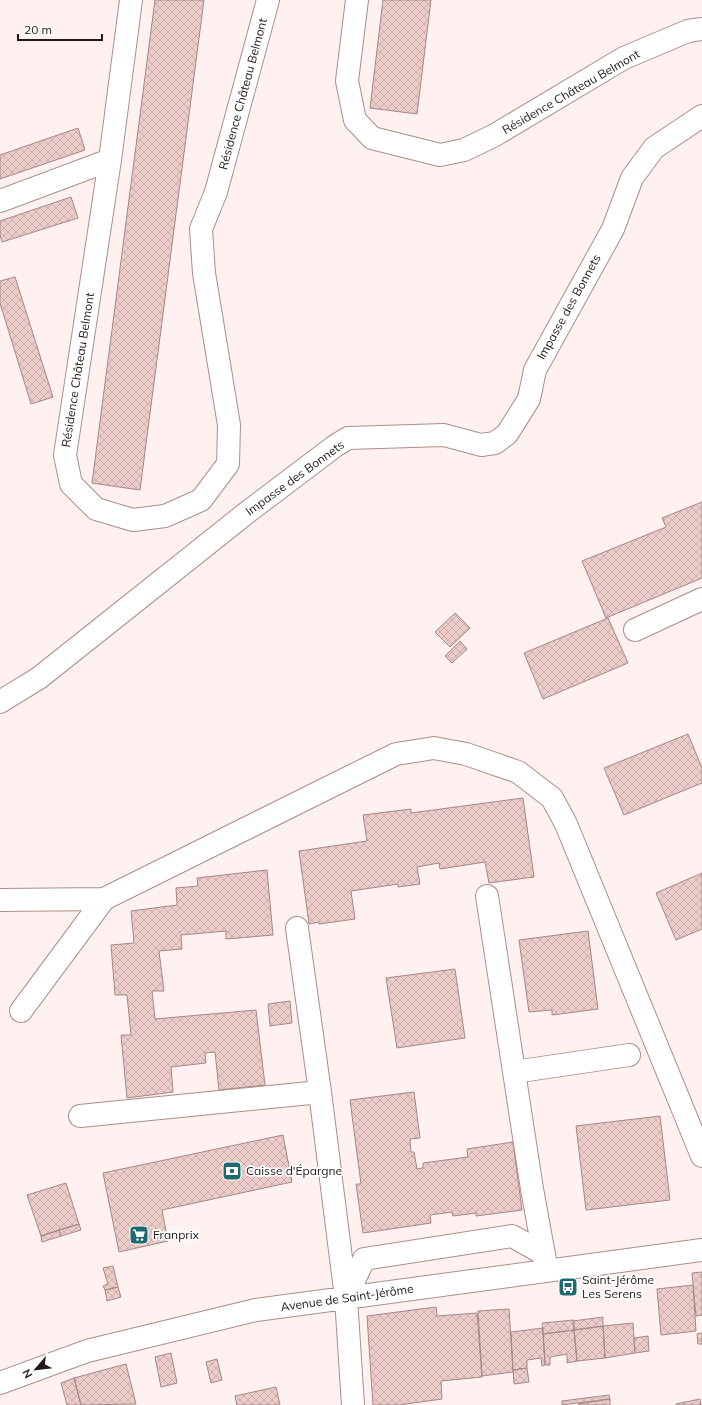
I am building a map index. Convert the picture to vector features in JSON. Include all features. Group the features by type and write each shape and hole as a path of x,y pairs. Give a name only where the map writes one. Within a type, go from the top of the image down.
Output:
{"street":[{"name":"Résidence Château Belmont","path":"131,0 110,160 65,455 71,484 96,509 132,520 165,516 201,500 228,464 229,425 204,273 201,229 216,192 268,0"},
{"name":"Résidence Château Belmont","path":"357,0 347,81 355,120 372,138 440,155 464,150 495,135 624,58 688,31 702,29"},
{"name":"Impasse des Bonnets","path":"0,702 39,678 249,511 335,446 348,438 444,435 481,445 495,443 507,434 529,399 534,370 612,228 632,178 654,148 702,116"},
{"path":"0,201 110,160"},
{"path":"634,630 702,599"},
{"path":"0,900 104,899 396,754 434,748 466,754 518,772 552,798 566,824 702,1156"},
{"path":"486,896 532,1189 546,1262"},
{"path":"21,1011 104,899"},
{"path":"297,928 320,1092 346,1298 353,1405"},
{"path":"514,1072 629,1055"},
{"path":"80,1116 320,1092"},
{"path":"346,1298 364,1259 512,1236 546,1262"},
{"name":"Avenue de Saint-Jérôme","path":"0,1383 87,1351 256,1310 346,1298 546,1262 702,1250"}],"building":[{"path":"155,0 204,0 140,490 92,483"},
{"path":"383,0 431,0 417,114 370,108"},
{"path":"78,128 85,150 0,179 0,155"},
{"path":"71,197 78,218 2,242 0,235 0,221"},
{"path":"15,277 53,397 31,404 0,303 0,281"},
{"path":"702,502 702,578 606,618 582,561 666,527 662,518"},
{"path":"455,613 470,628 450,647 435,632"},
{"path":"608,618 628,663 543,699 524,653"},
{"path":"460,641 467,649 452,663 445,656"},
{"path":"688,734 702,768 702,783 624,815 604,768"},
{"path":"523,798 534,877 489,883 485,862 440,869 439,863 417,867 420,884 398,887 398,884 351,891 355,919 309,924 299,851 367,841 363,815 411,809 411,813"},
{"path":"267,870 273,935 226,939 226,931 181,935 182,949 159,951 164,991 152,991 155,1019 256,1010 265,1085 219,1090 215,1052 205,1053 206,1063 171,1067 173,1092 127,1098 121,1035 131,1035 127,995 115,995 111,945 134,943 131,911 177,905 176,888 198,886 197,878"},
{"path":"702,873 702,929 676,940 656,893"},
{"path":"588,931 598,1009 552,1015 552,1010 529,1012 519,940"},
{"path":"455,969 465,1038 397,1048 386,978"},
{"path":"290,1001 292,1023 270,1026 268,1004"},
{"path":"414,1092 420,1138 410,1139 411,1152 414,1152 417,1169 423,1168 423,1163 468,1157 467,1149 513,1142 522,1210 476,1216 476,1213 453,1216 452,1212 430,1215 431,1223 363,1233 356,1184 361,1184 350,1100"},
{"path":"660,1116 670,1200 586,1210 576,1126"},
{"path":"283,1135 292,1182 162,1210 168,1241 119,1252 103,1173"},
{"path":"66,1183 79,1224 41,1236 27,1195"},
{"path":"79,1224 81,1230 61,1236 59,1230"},
{"path":"59,1230 61,1236 42,1242 41,1236"},
{"path":"113,1266 118,1287 105,1290 103,1286 108,1284 103,1268"},
{"path":"702,1272 702,1315 696,1316 692,1273"},
{"path":"693,1285 696,1331 661,1335 657,1289"},
{"path":"118,1287 121,1297 107,1301 105,1290"},
{"path":"436,1307 437,1316 477,1313 482,1377 441,1381 442,1399 399,1405 373,1405 367,1316"},
{"path":"509,1309 513,1372 482,1376 478,1311"},
{"path":"603,1317 603,1326 574,1330 573,1321"},
{"path":"574,1320 574,1330 543,1334 542,1323"},
{"path":"633,1323 635,1353 605,1358 603,1326"},
{"path":"603,1326 605,1358 577,1361 574,1330"},
{"path":"543,1328 545,1365 542,1366 541,1358 527,1360 527,1368 513,1370 511,1332"},
{"path":"574,1330 577,1361 567,1363 567,1354 550,1357 550,1365 545,1365 543,1334"},
{"path":"702,1333 702,1344 698,1344 697,1334"},
{"path":"648,1336 649,1351 635,1353 634,1338"},
{"path":"171,1353 177,1383 161,1387 155,1357"},
{"path":"217,1359 222,1380 211,1383 206,1362"},
{"path":"126,1364 136,1404 81,1405 74,1378"},
{"path":"527,1368 529,1382 514,1384 513,1370"},
{"path":"74,1378 81,1405 67,1405 61,1383"},
{"path":"276,1387 280,1405 237,1405 235,1396"},
{"path":"609,1395 610,1399 562,1405 562,1401"},
{"path":"610,1399 610,1405 578,1404"},
{"path":"700,1399 701,1405 676,1405 676,1404"}],"place":[{"name":"Caisse d'Épargne","path":"232,1171"},
{"name":"Franprix","path":"139,1235"},
{"name":"Saint-Jérôme Les Serens","path":"568,1287"}]}
